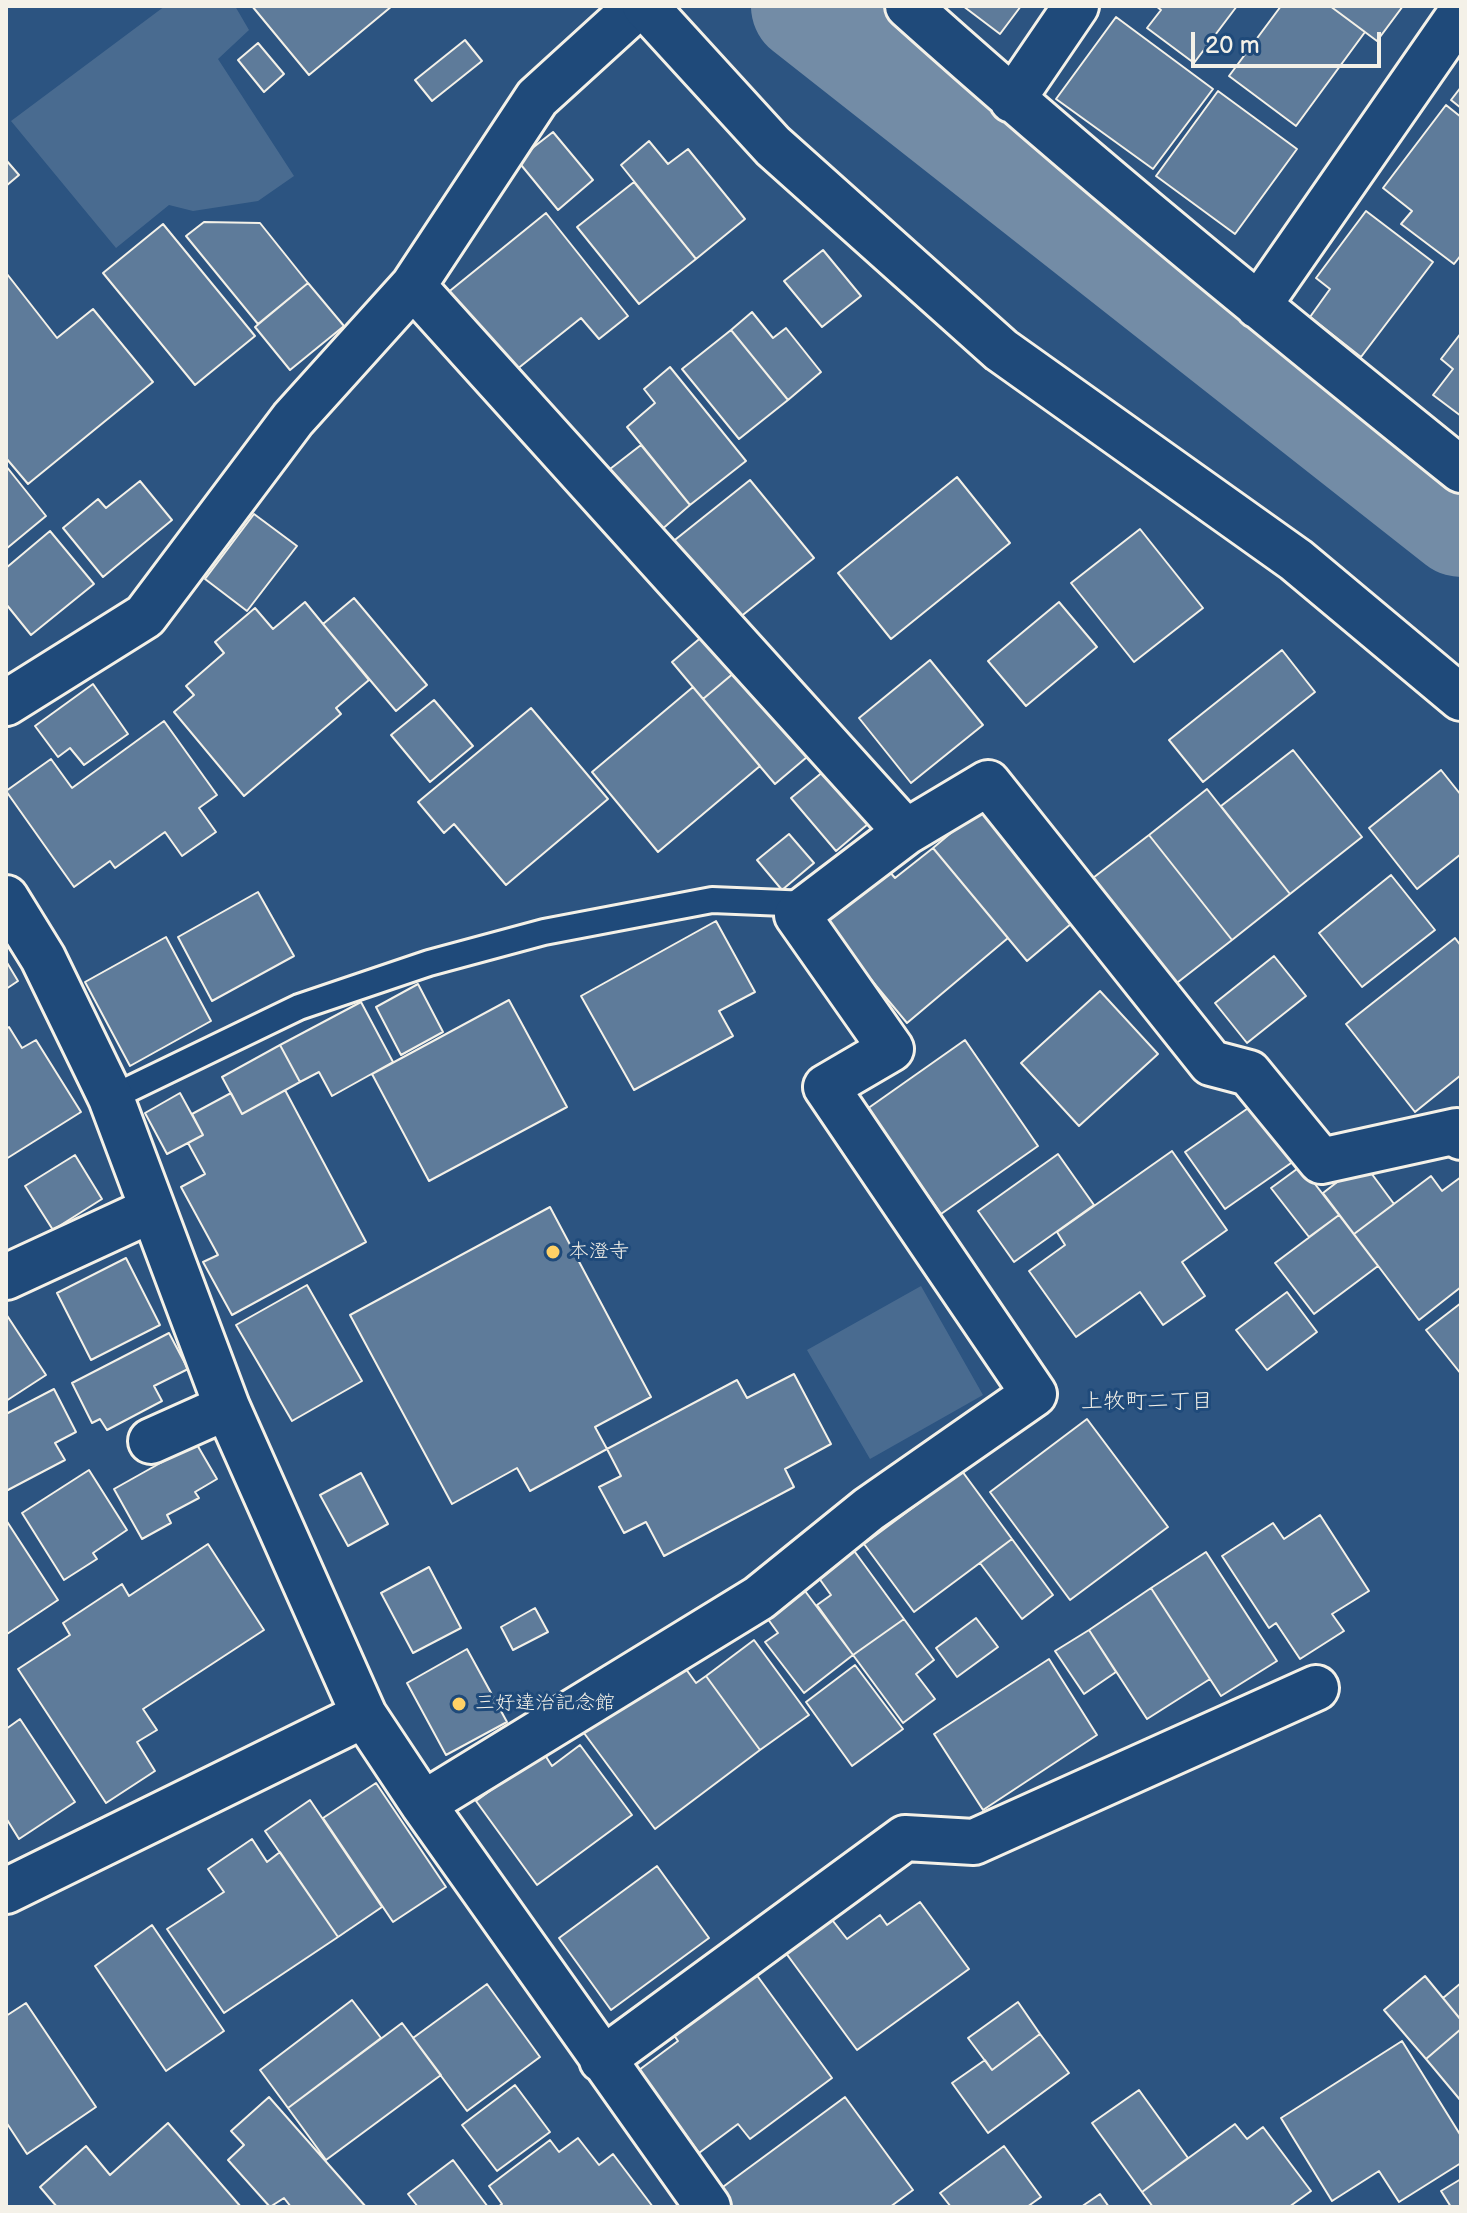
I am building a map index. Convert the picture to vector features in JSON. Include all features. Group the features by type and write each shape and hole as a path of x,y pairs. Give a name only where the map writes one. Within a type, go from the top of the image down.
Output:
{"street":[{"path":"6,703 145,616 293,419 413,286 537,98 638,6"},
{"path":"645,6 773,146 1001,350 1296,560 1461,698"},
{"path":"908,6 1012,100 1258,306 1461,470"},
{"path":"1012,100 1076,6"},
{"path":"1258,306 1461,13"},
{"path":"413,286 906,832"},
{"path":"423,1804 759,1598 869,1509 1034,1394 826,1087 891,1049 797,915 906,832 988,783 1211,1063 1249,1073 1321,1161 1457,1131 1461,1137"},
{"path":"6,898 43,958 111,1098 227,1407 364,1715 423,1804 708,2207"},
{"path":"6,1277 151,1210"},
{"path":"151,1441 227,1407"},
{"path":"602,2060 905,1838 974,1842 1316,1688"},
{"path":"6,1891 364,1715"}],"lane":[{"path":"111,1098 299,1007 443,959 544,932 712,900 811,904"}],"shaded area":[{"path":"165,6 235,6 249,30 218,59 294,176 258,201 193,211 169,205 116,248 11,121"},
{"path":"921,1286 983,1395 870,1459 807,1350"}],"building":[{"path":"252,6 392,6 309,75"},
{"path":"963,6 1021,6 1000,34"},
{"path":"1156,6 1237,6 1194,63 1147,28 1161,10"},
{"path":"1281,6 1330,6 1365,32 1296,126 1229,76"},
{"path":"1330,6 1403,6 1377,41"},
{"path":"1116,17 1213,89 1153,169 1056,99"},
{"path":"465,40 482,61 432,101 415,80"},
{"path":"258,43 284,74 264,92 238,60"},
{"path":"1461,87 1461,108 1451,100"},
{"path":"1218,91 1297,149 1235,234 1156,176"},
{"path":"1446,105 1461,117 1461,255 1454,264 1401,224 1412,211 1383,188"},
{"path":"553,132 593,180 558,210 517,160"},
{"path":"649,141 668,164 688,149 745,219 696,259 621,165"},
{"path":"6,160 19,175 6,186"},
{"path":"634,182 696,259 639,304 577,227"},
{"path":"1366,211 1433,262 1361,357 1310,317 1330,289 1316,278"},
{"path":"546,213 628,316 599,339 581,318 511,374 446,294"},
{"path":"204,222 260,223 308,283 258,324 186,236"},
{"path":"163,224 255,336 195,385 103,273"},
{"path":"823,250 861,296 822,327 784,281"},
{"path":"7,274 57,338 93,309 153,382 28,484 6,458"},
{"path":"308,283 344,326 290,370 255,327"},
{"path":"752,312 773,338 786,328 821,372 788,400 731,330"},
{"path":"731,330 788,400 739,439 682,369"},
{"path":"1461,333 1461,416 1433,395 1453,369 1441,359"},
{"path":"670,367 746,461 690,505 627,427 655,403 644,389"},
{"path":"641,445 690,505 660,531 610,469"},
{"path":"6,466 46,516 6,549"},
{"path":"957,477 1010,543 891,639 838,573"},
{"path":"750,480 814,558 729,626 666,547"},
{"path":"140,481 172,520 103,577 63,528 98,499 106,508"},
{"path":"254,514 297,546 247,611 205,579"},
{"path":"1140,529 1203,608 1134,662 1071,583"},
{"path":"50,531 94,584 31,635 6,604 6,568"},
{"path":"354,598 427,685 396,711 323,624"},
{"path":"305,602 369,680 336,708 341,714 244,796 174,712 194,695 186,686 224,653 215,642 255,608 273,629"},
{"path":"1059,602 1097,647 1026,706 988,661"},
{"path":"704,635 735,672 703,699 672,662"},
{"path":"1282,650 1315,692 1203,782 1169,740"},
{"path":"930,660 983,725 911,783 859,718"},
{"path":"735,672 807,757 775,784 703,699"},
{"path":"93,684 128,734 84,765 70,748 58,757 35,726"},
{"path":"693,687 760,766 658,852 592,772"},
{"path":"434,700 473,746 430,782 391,735"},
{"path":"531,708 608,799 506,885 454,824 444,833 418,802"},
{"path":"164,721 217,795 199,808 216,832 182,856 165,832 115,868 110,861 74,887 6,791 51,759 72,788"},
{"path":"1293,750 1362,837 1290,894 1221,806"},
{"path":"1441,770 1461,795 1461,854 1417,889 1369,828"},
{"path":"824,771 868,824 836,851 791,798"},
{"path":"1207,789 1290,894 1232,940 1149,835"},
{"path":"984,805 1078,918 1027,961 933,848"},
{"path":"789,834 814,863 782,890 757,860"},
{"path":"1149,835 1232,940 1173,986 1089,881"},
{"path":"933,848 1008,938 907,1023 819,917 883,864 895,878"},
{"path":"1391,875 1435,930 1362,987 1319,933"},
{"path":"258,892 294,956 212,1001 178,937"},
{"path":"716,921 755,992 719,1011 733,1036 634,1090 581,996"},
{"path":"166,937 211,1021 130,1066 85,982"},
{"path":"1455,938 1461,946 1461,1075 1415,1112 1346,1024"},
{"path":"1274,956 1306,996 1247,1043 1215,1003"},
{"path":"6,961 18,981 6,989"},
{"path":"418,984 443,1032 401,1055 376,1007"},
{"path":"1100,991 1158,1054 1079,1126 1021,1063"},
{"path":"509,1000 567,1107 429,1181 372,1074"},
{"path":"361,1002 393,1062 332,1096 319,1072 300,1082 280,1045"},
{"path":"9,1027 22,1048 36,1040 81,1112 6,1159 6,1029"},
{"path":"965,1040 1038,1146 941,1214 867,1109"},
{"path":"280,1045 300,1082 242,1114 222,1077"},
{"path":"285,1090 366,1242 232,1315 203,1262 218,1255 181,1187 205,1174 188,1143 203,1135 192,1114 231,1093 242,1114"},
{"path":"180,1093 203,1135 167,1154 145,1113"},
{"path":"1254,1104 1294,1161 1225,1209 1185,1152"},
{"path":"1172,1151 1227,1230 1182,1262 1205,1296 1163,1325 1140,1292 1076,1337 1029,1271 1065,1245 1057,1232"},
{"path":"1058,1154 1094,1205 1014,1262 978,1211"},
{"path":"75,1155 102,1199 53,1230 25,1186"},
{"path":"1363,1162 1394,1204 1354,1234 1323,1193"},
{"path":"1301,1166 1339,1215 1309,1237 1271,1188"},
{"path":"1431,1176 1442,1191 1461,1177 1461,1287 1419,1320 1354,1234"},
{"path":"550,1207 651,1397 595,1427 607,1449 530,1491 517,1468 452,1504 350,1315"},
{"path":"1339,1215 1378,1266 1314,1314 1275,1263"},
{"path":"126,1258 160,1325 91,1360 57,1293"},
{"path":"307,1285 362,1381 292,1421 236,1325"},
{"path":"1287,1292 1317,1332 1267,1370 1236,1330"},
{"path":"1461,1303 1461,1374 1426,1330"},
{"path":"6,1314 46,1375 6,1401"},
{"path":"169,1333 188,1369 154,1386 162,1401 107,1430 100,1419 92,1423 72,1383"},
{"path":"794,1374 831,1444 785,1469 794,1487 664,1556 646,1522 624,1533 599,1487 621,1476 607,1449 737,1380 747,1398"},
{"path":"54,1389 76,1432 55,1443 65,1460 6,1491 6,1414"},
{"path":"1087,1419 1168,1527 1070,1600 990,1492"},
{"path":"196,1443 217,1479 195,1492 199,1498 167,1515 171,1523 142,1539 114,1489"},
{"path":"89,1470 127,1530 93,1553 97,1559 64,1580 22,1513"},
{"path":"962,1471 1012,1539 914,1612 864,1544"},
{"path":"361,1473 388,1524 348,1546 320,1495"},
{"path":"1320,1515 1369,1591 1332,1614 1344,1631 1300,1659 1276,1623 1269,1628 1222,1556 1273,1523 1284,1539"},
{"path":"6,1520 58,1600 7,1634 6,1632"},
{"path":"1012,1539 1053,1595 1022,1619 980,1563"},
{"path":"208,1544 264,1630 143,1709 157,1730 137,1742 155,1771 106,1803 18,1669 70,1635 63,1623 122,1584 129,1596"},
{"path":"852,1548 904,1619 853,1655 817,1605 831,1595 816,1574"},
{"path":"1206,1552 1277,1661 1221,1696 1151,1588"},
{"path":"429,1567 461,1628 413,1653 381,1593"},
{"path":"799,1583 853,1655 804,1693 765,1642 778,1633 762,1611"},
{"path":"1151,1588 1210,1679 1147,1719 1089,1630"},
{"path":"535,1608 548,1632 513,1650 501,1627"},
{"path":"976,1618 998,1647 957,1677 936,1648"},
{"path":"904,1619 934,1660 916,1674 935,1699 903,1723 853,1655"},
{"path":"1089,1630 1116,1672 1084,1694 1055,1651"},
{"path":"754,1640 809,1715 760,1750 706,1676"},
{"path":"467,1649 507,1722 446,1755 407,1683"},
{"path":"678,1658 696,1683 706,1676 760,1750 655,1829 581,1729"},
{"path":"1049,1659 1097,1735 983,1810 934,1734"},
{"path":"855,1665 903,1729 852,1766 806,1702"},
{"path":"20,1719 75,1802 19,1839 6,1818 6,1729"},
{"path":"580,1745 632,1815 537,1885 476,1801 543,1752 552,1766"},
{"path":"376,1783 446,1887 393,1922 323,1818"},
{"path":"310,1800 382,1907 338,1937 265,1831"},
{"path":"252,1839 267,1862 280,1852 338,1937 224,2013 167,1929 224,1892 208,1869"},
{"path":"657,1866 709,1938 611,2010 559,1938"},
{"path":"920,1902 969,1969 857,2050 780,1945 826,1912 847,1939 880,1915 887,1925"},
{"path":"152,1925 224,2031 166,2071 95,1966"},
{"path":"753,1970 832,2078 750,2139 738,2124 699,2153 639,2070 678,2041 671,2031"},
{"path":"1425,1976 1461,2020 1461,2029 1426,2059 1384,2010"},
{"path":"1461,1983 1461,2020 1443,1998"},
{"path":"487,1984 540,2057 467,2111 413,2038"},
{"path":"352,2000 381,2038 288,2108 260,2070"},
{"path":"1018,2002 1040,2034 992,2070 968,2038"},
{"path":"26,2003 96,2107 27,2154 6,2122 6,2016"},
{"path":"402,2023 441,2075 326,2160 288,2108"},
{"path":"1461,2029 1461,2101 1426,2059"},
{"path":"1040,2034 1069,2073 988,2133 952,2083 985,2060 992,2070"},
{"path":"1402,2041 1461,2136 1461,2163 1399,2202 1379,2171 1332,2201 1281,2118"},
{"path":"515,2085 550,2132 497,2171 462,2125"},
{"path":"1139,2090 1188,2158 1142,2192 1092,2123"},
{"path":"269,2097 366,2207 291,2207 284,2198 270,2207 228,2160 244,2145 231,2131"},
{"path":"845,2097 913,2190 890,2207 727,2207 716,2192"},
{"path":"168,2123 241,2207 57,2207 40,2187 86,2146 110,2175"},
{"path":"1235,2124 1247,2139 1263,2127 1311,2191 1289,2207 1153,2207 1142,2192"},
{"path":"578,2138 599,2165 613,2154 653,2207 498,2207 502,2204 489,2186 550,2140 559,2152"},
{"path":"1004,2146 1041,2197 1027,2207 951,2207 940,2193"},
{"path":"453,2160 488,2207 418,2207 408,2194"},
{"path":"1461,2179 1461,2207 1451,2207 1441,2191"},
{"path":"1100,2194 1109,2207 1081,2207"}],"waterway":[{"path":"808,6 1461,520"}],"place":[{"name":"本澄寺","path":"553,1252"},
{"name":"三好達治記念館","path":"459,1704"}],"district":[{"name":"上牧町二丁目","path":"1147,1402"}]}
